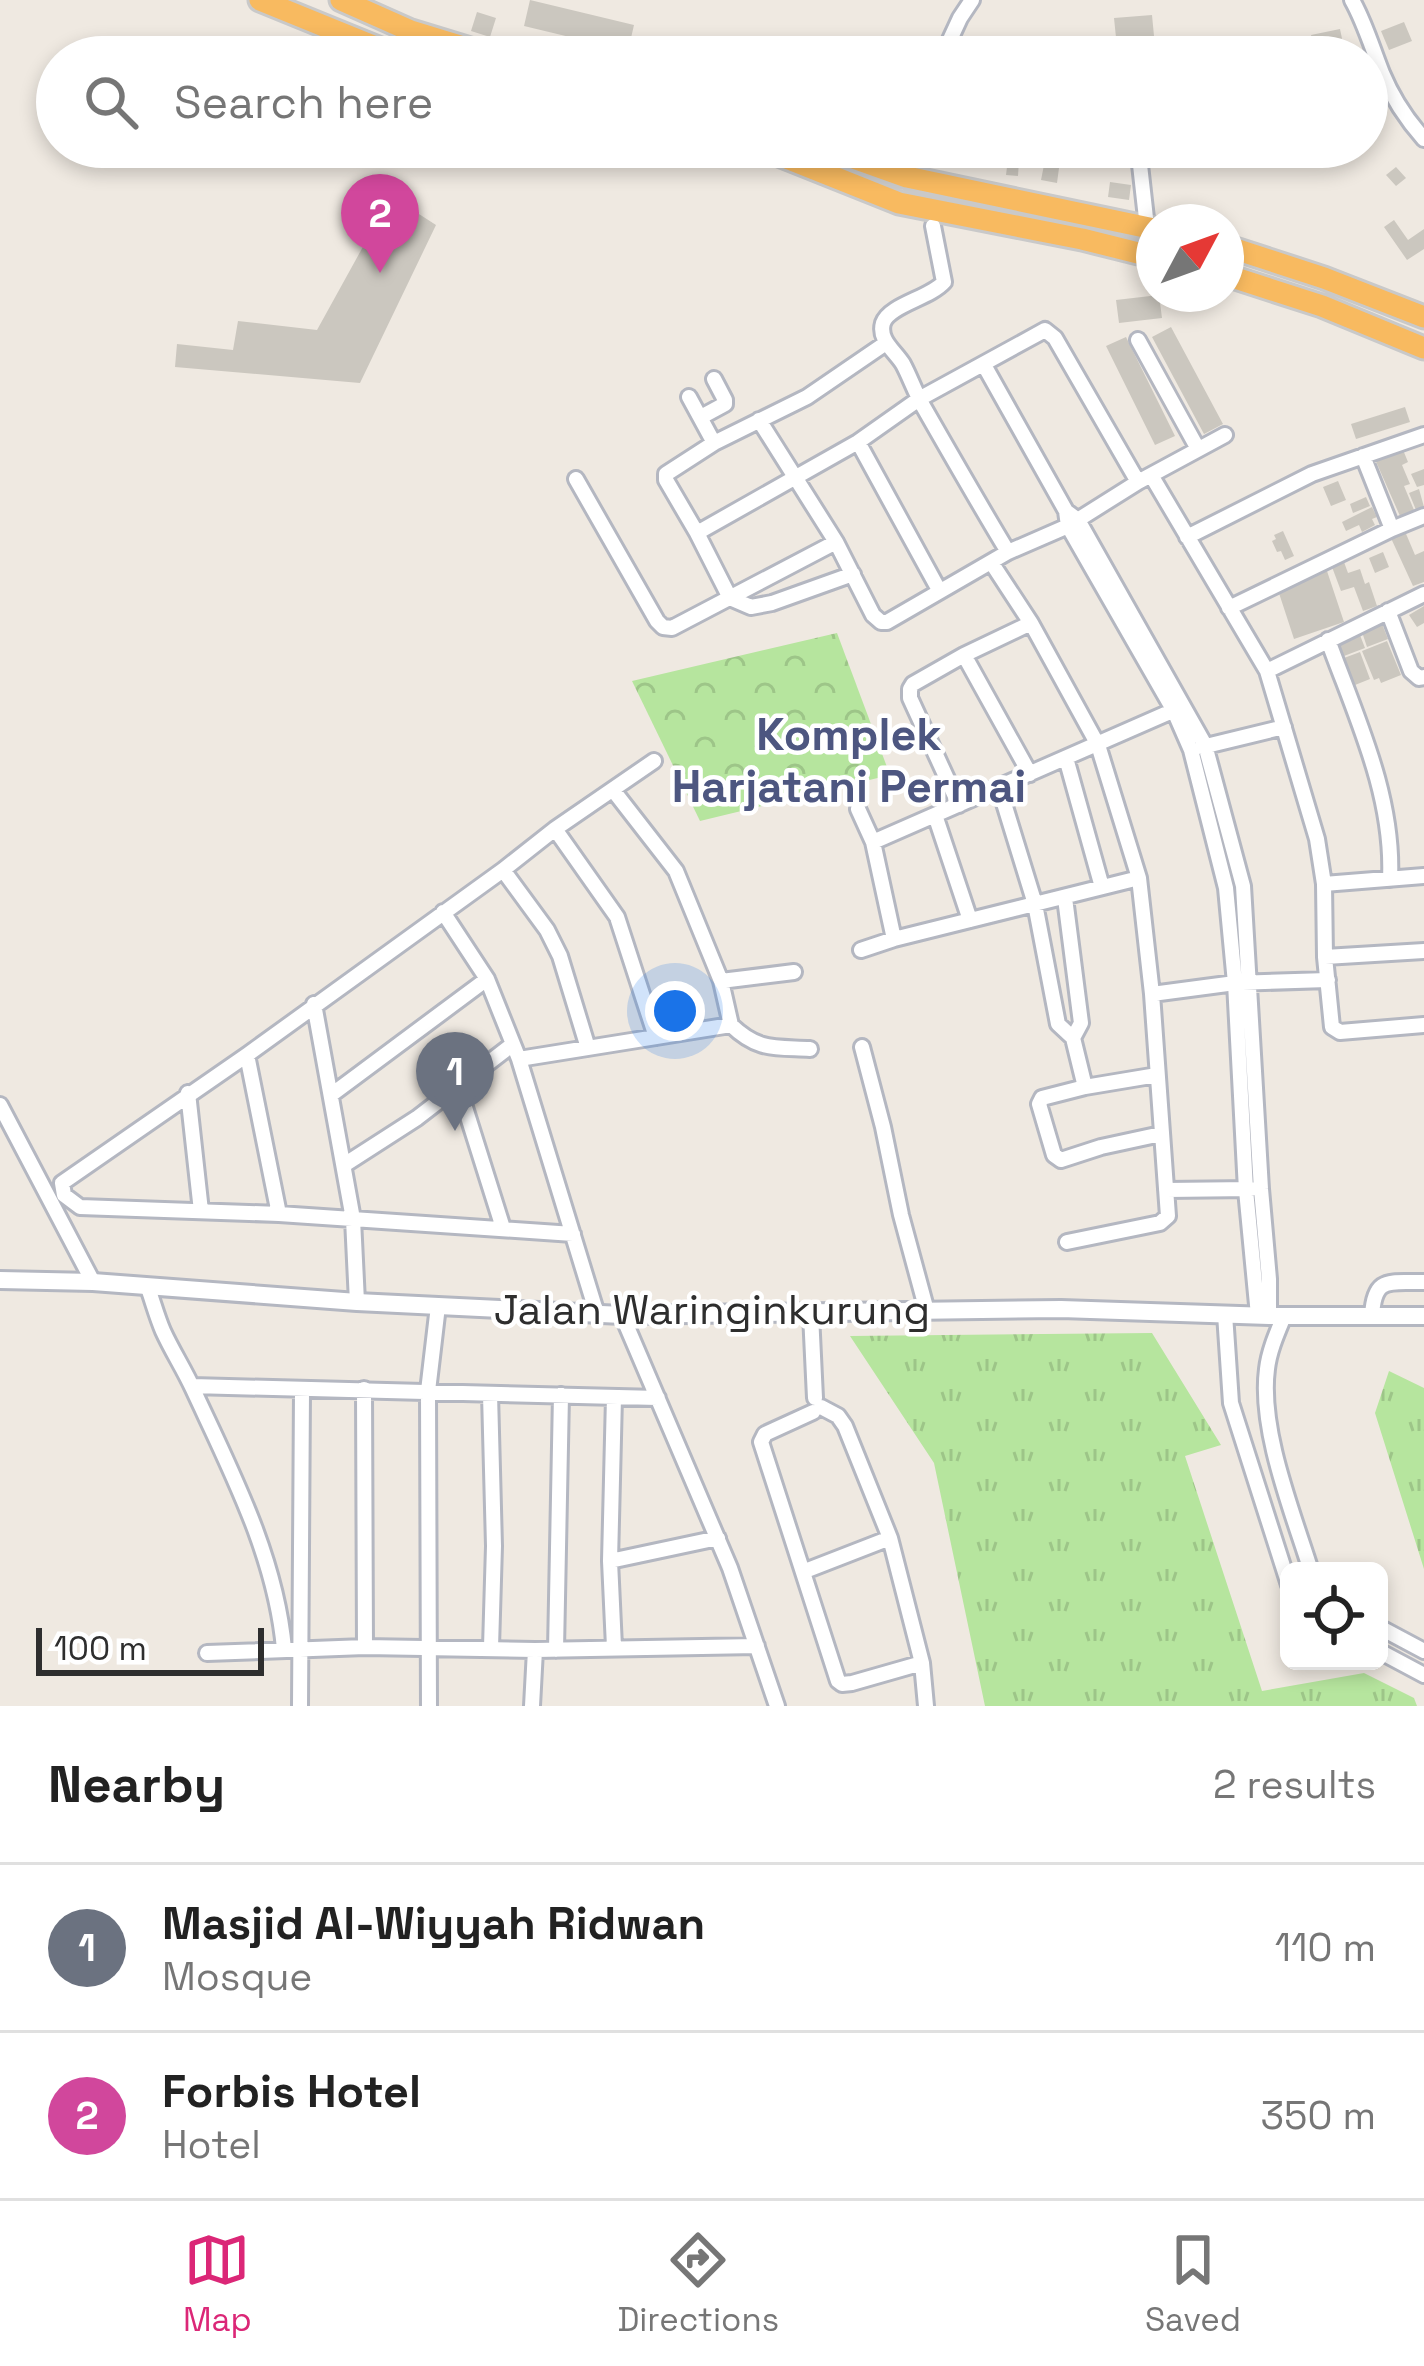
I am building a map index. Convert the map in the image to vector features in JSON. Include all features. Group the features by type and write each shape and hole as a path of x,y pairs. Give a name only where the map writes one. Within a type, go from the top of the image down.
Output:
{"highway":[{"path":"260,0 342,36"},
{"path":"341,0 427,36"},
{"path":"809,168 899,202 1084,228 1136,228"},
{"path":"883,168 1084,228 1136,250"},
{"path":"1244,252 1424,317"},
{"path":"1244,280 1424,348"}],"street":[{"path":"952,36 972,0"},
{"path":"1352,0 1369,36"},
{"path":"1388,83 1424,140"},
{"path":"1141,168 1146,204"},
{"path":"933,226 944,282 898,309 882,327 886,343 905,367 919,400 1008,553"},
{"path":"697,533 858,442 919,400 1041,330 1049,331 1187,536 1267,671 1317,839 1332,1027 1336,1031 1424,1025"},
{"path":"1138,340 1198,449"},
{"path":"854,574 772,603 751,607 730,598 666,473 714,443 807,398 886,343"},
{"path":"984,364 1198,748 1243,886 1241,983 1253,1189 1271,1316 1266,1407 1308,1562"},
{"path":"701,417 724,404 715,379"},
{"path":"689,397 714,443"},
{"path":"759,420 880,622 1225,434"},
{"path":"1187,536 1312,474 1424,435"},
{"path":"858,442 939,590"},
{"path":"1363,457 1392,529"},
{"path":"576,479 663,627 672,628 836,542"},
{"path":"1229,608 1424,516"},
{"path":"991,562 1031,623 1098,745 1139,878 1152,994 1168,1216 1160,1223 1067,1242"},
{"path":"1267,671 1424,594"},
{"path":"1388,610 1411,671 1424,677"},
{"path":"959,805 910,689 964,655 1031,623"},
{"path":"1328,640 1388,818 1390,879"},
{"path":"964,655 1030,774"},
{"path":"873,842 1178,708"},
{"path":"1198,748 1284,727"},
{"path":"1066,758 1102,887"},
{"path":"573,1234 279,1214 80,1207 69,1201 62,1184 654,760"},
{"path":"999,788 1035,904 1058,1024 1073,1038 1085,1087"},
{"path":"613,790 676,871 721,981 730,1025 758,1045 810,1049"},
{"path":"858,809 873,842 894,939"},
{"path":"935,815 970,920"},
{"path":"555,829 617,917 656,1036"},
{"path":"503,870 560,956 587,1048"},
{"path":"1324,884 1424,876"},
{"path":"861,950 1139,878"},
{"path":"1065,898 1081,1023 1073,1038"},
{"path":"443,912 487,979 516,1052 597,1314"},
{"path":"1325,957 1424,952"},
{"path":"721,981 794,972"},
{"path":"331,1095 487,979"},
{"path":"1152,994 1241,983 1328,980"},
{"path":"314,1004 353,1219 357,1302"},
{"path":"344,1165 458,1085 516,1052 587,1048 730,1025"},
{"path":"862,1047 927,1311"},
{"path":"247,1055 279,1214"},
{"path":"1157,1076 1085,1087 1039,1104 1057,1158 1161,1134"},
{"path":"458,1085 503,1228"},
{"path":"188,1094 201,1210"},
{"path":"0,1106 93,1282"},
{"path":"1166,1190 1253,1189"},
{"name":"Jalan Waringinkurung","path":"0,1280 622,1315 1060,1309 1424,1316"},
{"path":"1372,1316 1378,1287 1424,1282"},
{"path":"148,1288 162,1330 235,1481 292,1648"},
{"path":"429,1706 428,1391 438,1306"},
{"path":"811,1314 816,1406"},
{"path":"1225,1314 1231,1403 1282,1562"},
{"path":"622,1315 718,1538 777,1706"},
{"path":"192,1386 658,1399"},
{"path":"364,1389 365,1647"},
{"path":"300,1706 292,1648 302,1390"},
{"path":"490,1394 491,1647"},
{"path":"556,1650 560,1395"},
{"path":"614,1397 610,1561 614,1647"},
{"path":"816,1406 838,1415 845,1426 890,1538 922,1663 926,1706"},
{"path":"816,1406 765,1434 761,1442 835,1672 842,1684 922,1663"},
{"path":"610,1561 718,1538"},
{"path":"805,1571 890,1538"},
{"path":"1388,1632 1424,1652"},
{"path":"207,1653 365,1647 757,1646"},
{"path":"532,1706 535,1650"},
{"path":"1388,1656 1424,1675"}],"green space":[{"path":"837,633 890,775 700,821 632,681"},
{"path":"1152,1333 1221,1445 1185,1456 1262,1691 1364,1673 1414,1698 1417,1706 985,1706 934,1463 850,1336"},
{"path":"1389,1371 1424,1388 1424,1569 1375,1413"}],"building":[{"path":"530,0 634,25 631,36 566,36 524,26"},
{"path":"477,12 496,18 490,36 471,31"},
{"path":"1152,15 1154,36 1116,36 1114,18"},
{"path":"1404,22 1412,41 1389,50 1388,36 1381,31"},
{"path":"1340,29 1341,36 1311,36"},
{"path":"1396,167 1406,178 1396,186 1386,175"},
{"path":"1043,168 1059,168 1057,183 1041,180"},
{"path":"1110,182 1131,185 1129,200 1108,197"},
{"path":"391,196 436,225 360,383 175,367 177,344 233,350 238,321 317,330"},
{"path":"1394,220 1408,240 1424,229 1424,249 1407,260 1384,227"},
{"path":"1136,298 1136,312 1161,312 1162,318 1119,323 1116,300"},
{"path":"1171,327 1223,424 1204,434 1152,337"},
{"path":"1126,337 1175,436 1155,445 1106,346"},
{"path":"1405,407 1410,422 1356,439 1351,424"},
{"path":"1401,445 1410,484 1404,486 1414,510 1400,516 1374,457"},
{"path":"1424,469 1424,485 1417,487 1411,474"},
{"path":"1338,481 1346,500 1331,506 1323,487"},
{"path":"1419,489 1424,507 1416,510 1409,493"},
{"path":"1366,497 1370,506 1353,513 1350,504"},
{"path":"1372,507 1375,525 1362,532 1359,525 1346,531 1342,522"},
{"path":"1404,529 1415,555 1424,551 1424,582 1413,586 1390,536"},
{"path":"1283,531 1294,556 1285,560 1272,541"},
{"path":"1383,552 1389,567 1375,573 1369,558"},
{"path":"1344,562 1348,573 1360,569 1377,606 1363,611 1354,587 1341,591 1332,567"},
{"path":"1327,571 1344,622 1294,639 1277,587"},
{"path":"1424,606 1424,623 1417,627 1409,615"},
{"path":"1380,619 1388,639 1367,647 1360,626"},
{"path":"1358,630 1365,648 1344,656 1337,638"},
{"path":"1387,641 1401,675 1381,683 1379,678 1374,680 1362,651"},
{"path":"1360,652 1370,679 1355,685 1344,658"}],"place":[{"name":"Forbis Hotel","path":"380,273"},
{"name":"Masjid Al-Wiyyah Ridwan","path":"455,1131"}],"district":[{"name":"Komplek Harjatani Permai","path":"849,760"}]}
